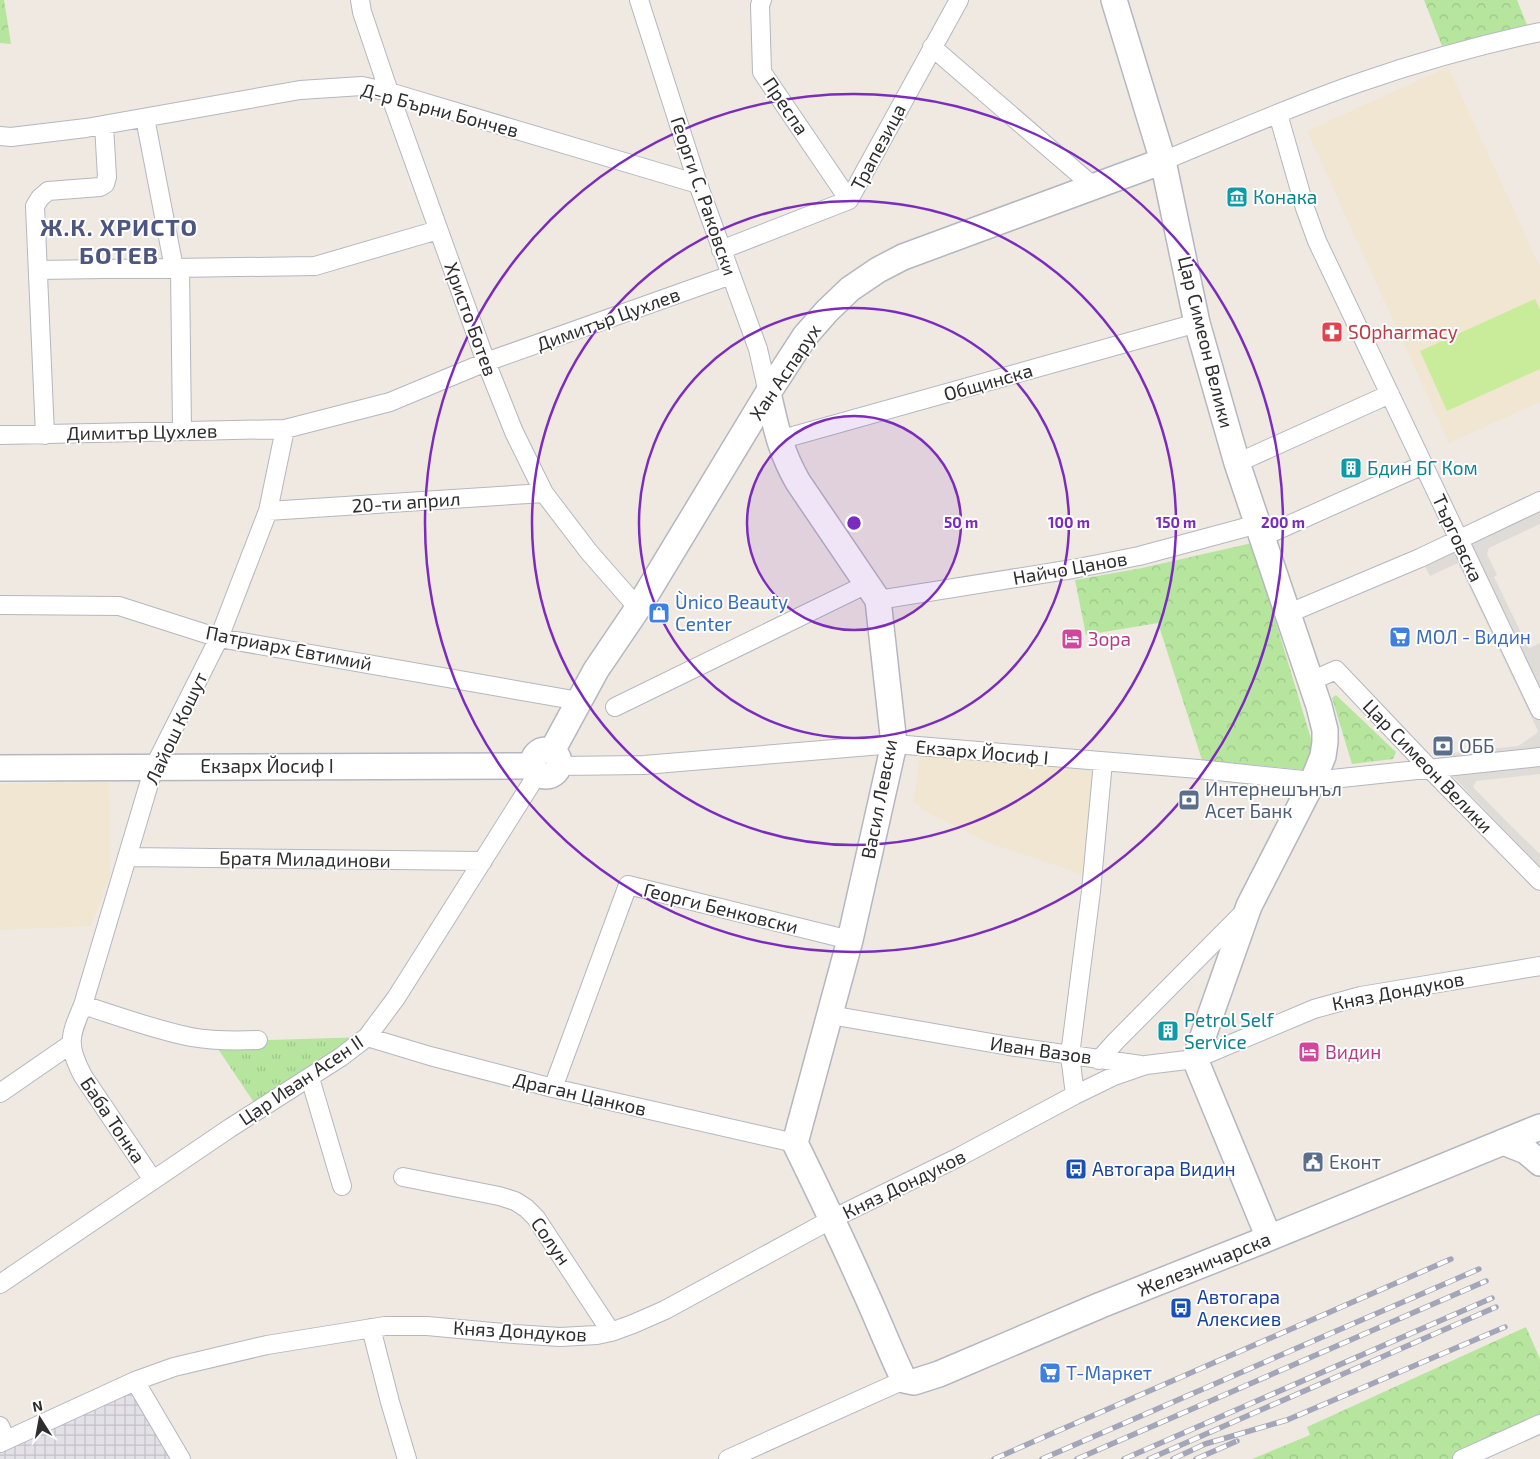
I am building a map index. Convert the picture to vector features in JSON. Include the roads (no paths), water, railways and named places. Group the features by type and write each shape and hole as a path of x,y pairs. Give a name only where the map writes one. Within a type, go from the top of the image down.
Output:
{"street":[{"name":"Христо Ботев","path":"360,0 389,92 438,230 486,362 514,432 544,493 589,552 638,608"},
{"name":"Георги С. Раковски","path":"638,0 698,184 758,349 768,393"},
{"name":"Преспа","path":"762,0 760,6 762,72 849,200"},
{"name":"Трапезица","path":"722,250 849,200 959,0"},
{"name":"Цар Симеон Велики","path":"1114,0 1163,161 1197,323 1237,463 1325,730 1324,756 1314,781"},
{"path":"1163,161 1342,89 1423,63 1540,32"},
{"path":"932,47 1093,186"},
{"name":"Д-р Бърни Бончев","path":"0,136 11,137 104,125 300,90 362,86 389,92 698,184"},
{"name":"Търговска","path":"1278,114 1305,208 1317,241 1540,710"},
{"path":"145,118 177,268 182,431"},
{"path":"45,435 35,206 48,191 100,187 105,184 107,177 104,125"},
{"name":"Хан Аспарух","path":"546,764 596,670 638,608 768,393 805,336 850,289 878,270 903,258 1163,161"},
{"path":"38,270 315,266 438,230"},
{"name":"Димитър Цухлев","path":"0,435 285,429 390,402 486,362 731,275"},
{"name":"Общинска","path":"778,440 1197,323"},
{"name":"Васил Левски","path":"768,393 778,440 788,464 798,482 873,592 894,744 850,940 795,1143"},
{"path":"1237,463 1390,394"},
{"name":"Лайош Кошут","path":"72,1052 73,1029 83,1004 154,767 219,638 268,511 285,429"},
{"name":"Найчо Цанов","path":"615,707 873,592 1073,569 1260,531 1373,487 1423,465"},
{"name":"20-ти април","path":"268,511 544,493"},
{"path":"1287,614 1420,558 1540,501"},
{"name":"Патриарх Евтимий","path":"0,606 119,606 219,638 578,701"},
{"name":"Цар Симеон Велики","path":"1310,681 1336,670 1540,881"},
{"name":"Екзарх Йосиф I","path":"0,768 644,765 894,744 1198,769 1314,781 1540,757"},
{"path":"1075,1095 1070,1055 1091,892 1103,762"},
{"name":"Цар Иван Асен II","path":"0,1284 230,1128 310,1078 367,1037 396,998 546,764"},
{"path":"1269,1238 1196,1059 1249,906 1314,781"},
{"name":"Братя Миладинови","path":"127,857 483,861"},
{"name":"Георги Бенковски","path":"553,1088 628,886 850,940"},
{"name":"Иван Вазов","path":"830,1015 1099,1060 1116,1040 1249,906"},
{"name":"Княз Дондуков","path":"2,1436 135,1381 174,1367 267,1345 385,1326 427,1326 560,1337 598,1335 611,1332 665,1310 832,1219 959,1157 1114,1076 1146,1066 1196,1059 1314,1009 1361,996 1540,966"},
{"path":"83,1004 190,1037 220,1040 258,1040"},
{"name":"Драган Цанков","path":"367,1037 430,1056 553,1088 795,1143"},
{"path":"0,1093 72,1052"},
{"name":"Баба Тонка","path":"72,1052 83,1076 153,1180"},
{"name":"Княз Дондуков","path":"1099,1060 1146,1066"},
{"path":"310,1078 342,1186"},
{"name":"Железничарска","path":"728,1459 904,1380 914,1382 939,1374 1101,1305 1540,1127"},
{"path":"1503,1142 1526,1151 1540,1163"},
{"path":"795,1143 864,1287 882,1334 904,1380"},
{"name":"Солун","path":"403,1177 499,1196 515,1201 526,1208 536,1218 611,1332"},
{"path":"371,1328 407,1459"},
{"path":"135,1381 181,1459"},
{"path":"1462,1459 1540,1424"}],"railway":[{"path":"994,1459 1451,1259"},
{"path":"1042,1459 1479,1269"},
{"path":"1077,1459 1486,1281"},
{"path":"1124,1459 1492,1298"},
{"path":"1149,1459 1496,1307"},
{"path":"1173,1459 1205,1444 1287,1420 1505,1327"},
{"path":"1196,1459 1237,1441"}],"place":[{"name":"Конака","path":"1237,197"},
{"name":"SOpharmacy","path":"1332,332"},
{"name":"Бдин БГ Ком","path":"1351,468"},
{"name":"Ùnico Beauty Center","path":"659,613"},
{"name":"МОЛ - Видин","path":"1400,637"},
{"name":"Зора","path":"1072,639"},
{"name":"ОББ","path":"1443,746"},
{"name":"Интернешънъл Асет Банк","path":"1189,800"},
{"name":"Petrol Self Service","path":"1168,1031"},
{"name":"Видин","path":"1309,1052"},
{"name":"Еконт","path":"1313,1162"},
{"name":"Автогара Видин","path":"1076,1169"},
{"name":"Автогара Алексиев","path":"1181,1308"},
{"name":"Т-Маркет","path":"1050,1373"}],"district":[{"name":"Ж.К. ХРИСТО БОТЕВ","path":"119,242"}]}
